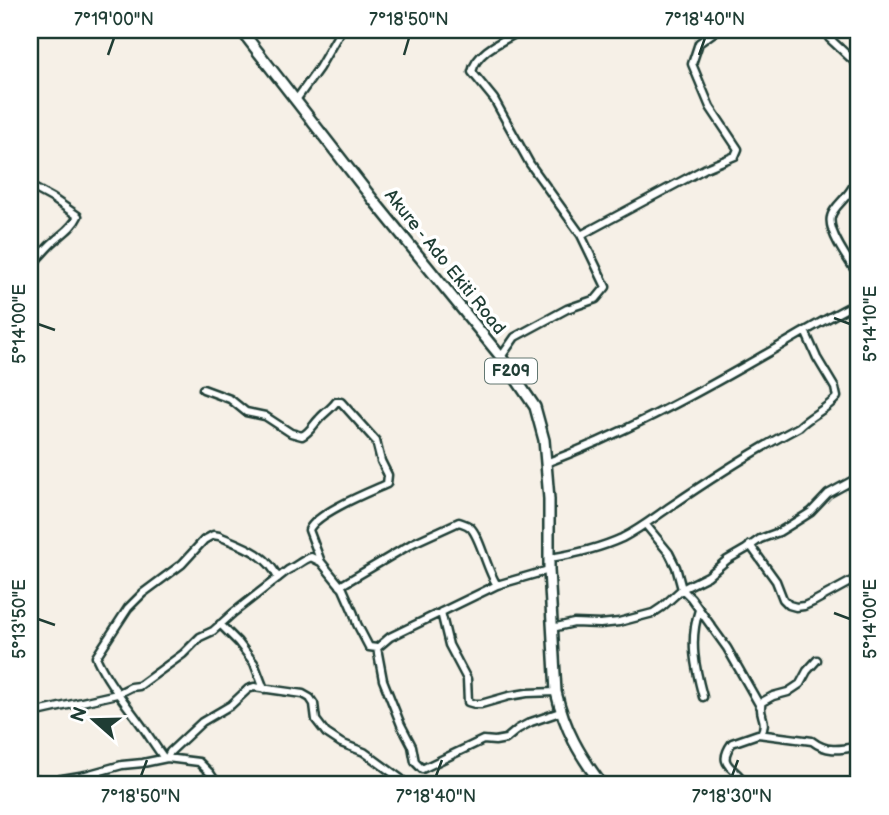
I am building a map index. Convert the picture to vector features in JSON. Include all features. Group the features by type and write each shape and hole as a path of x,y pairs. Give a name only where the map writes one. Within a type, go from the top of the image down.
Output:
{"main road":[{"name":"Akure - Ado Ekiti Road","path":"245,31 374,201 502,357 535,407 547,463 556,692 561,712 576,747 602,785"}],"street":[{"path":"296,100 341,30"},
{"path":"502,357 515,337 568,309 596,299 606,287 581,235 530,164 494,99 472,72 474,63 483,54 522,30"},
{"path":"581,235 706,168 735,156 738,149 710,107 692,64 699,43 717,30"},
{"path":"829,38 859,66"},
{"path":"858,182 834,210 830,219 838,241 859,276"},
{"path":"30,186 78,216 67,232 52,243 30,267"},
{"path":"547,463 588,447 668,408 832,314 859,302"},
{"path":"550,558 587,551 646,525 669,507 799,427 834,401 837,397 835,388 805,331"},
{"path":"203,389 230,399 246,412 265,416 291,433 302,436 307,435 320,417 336,402 341,402 376,441 388,475 387,484 349,501 313,522 309,530 321,562 343,589 369,647 377,648 390,638 498,585 550,569"},
{"path":"552,628 573,623 610,623 645,617 662,607 682,589 708,576 760,539 779,532 811,512 828,494 859,477"},
{"path":"340,586 413,543 459,523 468,525 474,531 488,568 498,585"},
{"path":"646,525 669,553 682,589 727,648 761,706 765,725 761,734"},
{"path":"165,758 117,695 96,657 100,649 128,608 143,593 182,565 204,540 213,535 260,555 274,569 278,578"},
{"path":"750,545 789,605 804,607 859,577"},
{"path":"42,711 117,695 131,687 139,686 304,559 311,557 321,562"},
{"path":"699,610 695,622 694,656 703,697"},
{"path":"441,612 449,645 467,679 468,702 481,704 518,694 556,692"},
{"path":"220,624 254,663 264,689"},
{"path":"377,648 383,680 412,746 415,762 422,769 483,740 506,739 531,722 561,712"},
{"path":"761,706 762,702 800,684 817,660"},
{"path":"165,758 202,722 254,687 303,694 310,698 314,704 316,720 326,733 341,744 364,752 401,779 404,785"},
{"path":"745,785 741,776 726,762 726,754 732,743 761,734 812,741 826,749 855,747"},
{"path":"30,778 50,781 165,758 199,762 218,785"}]}
